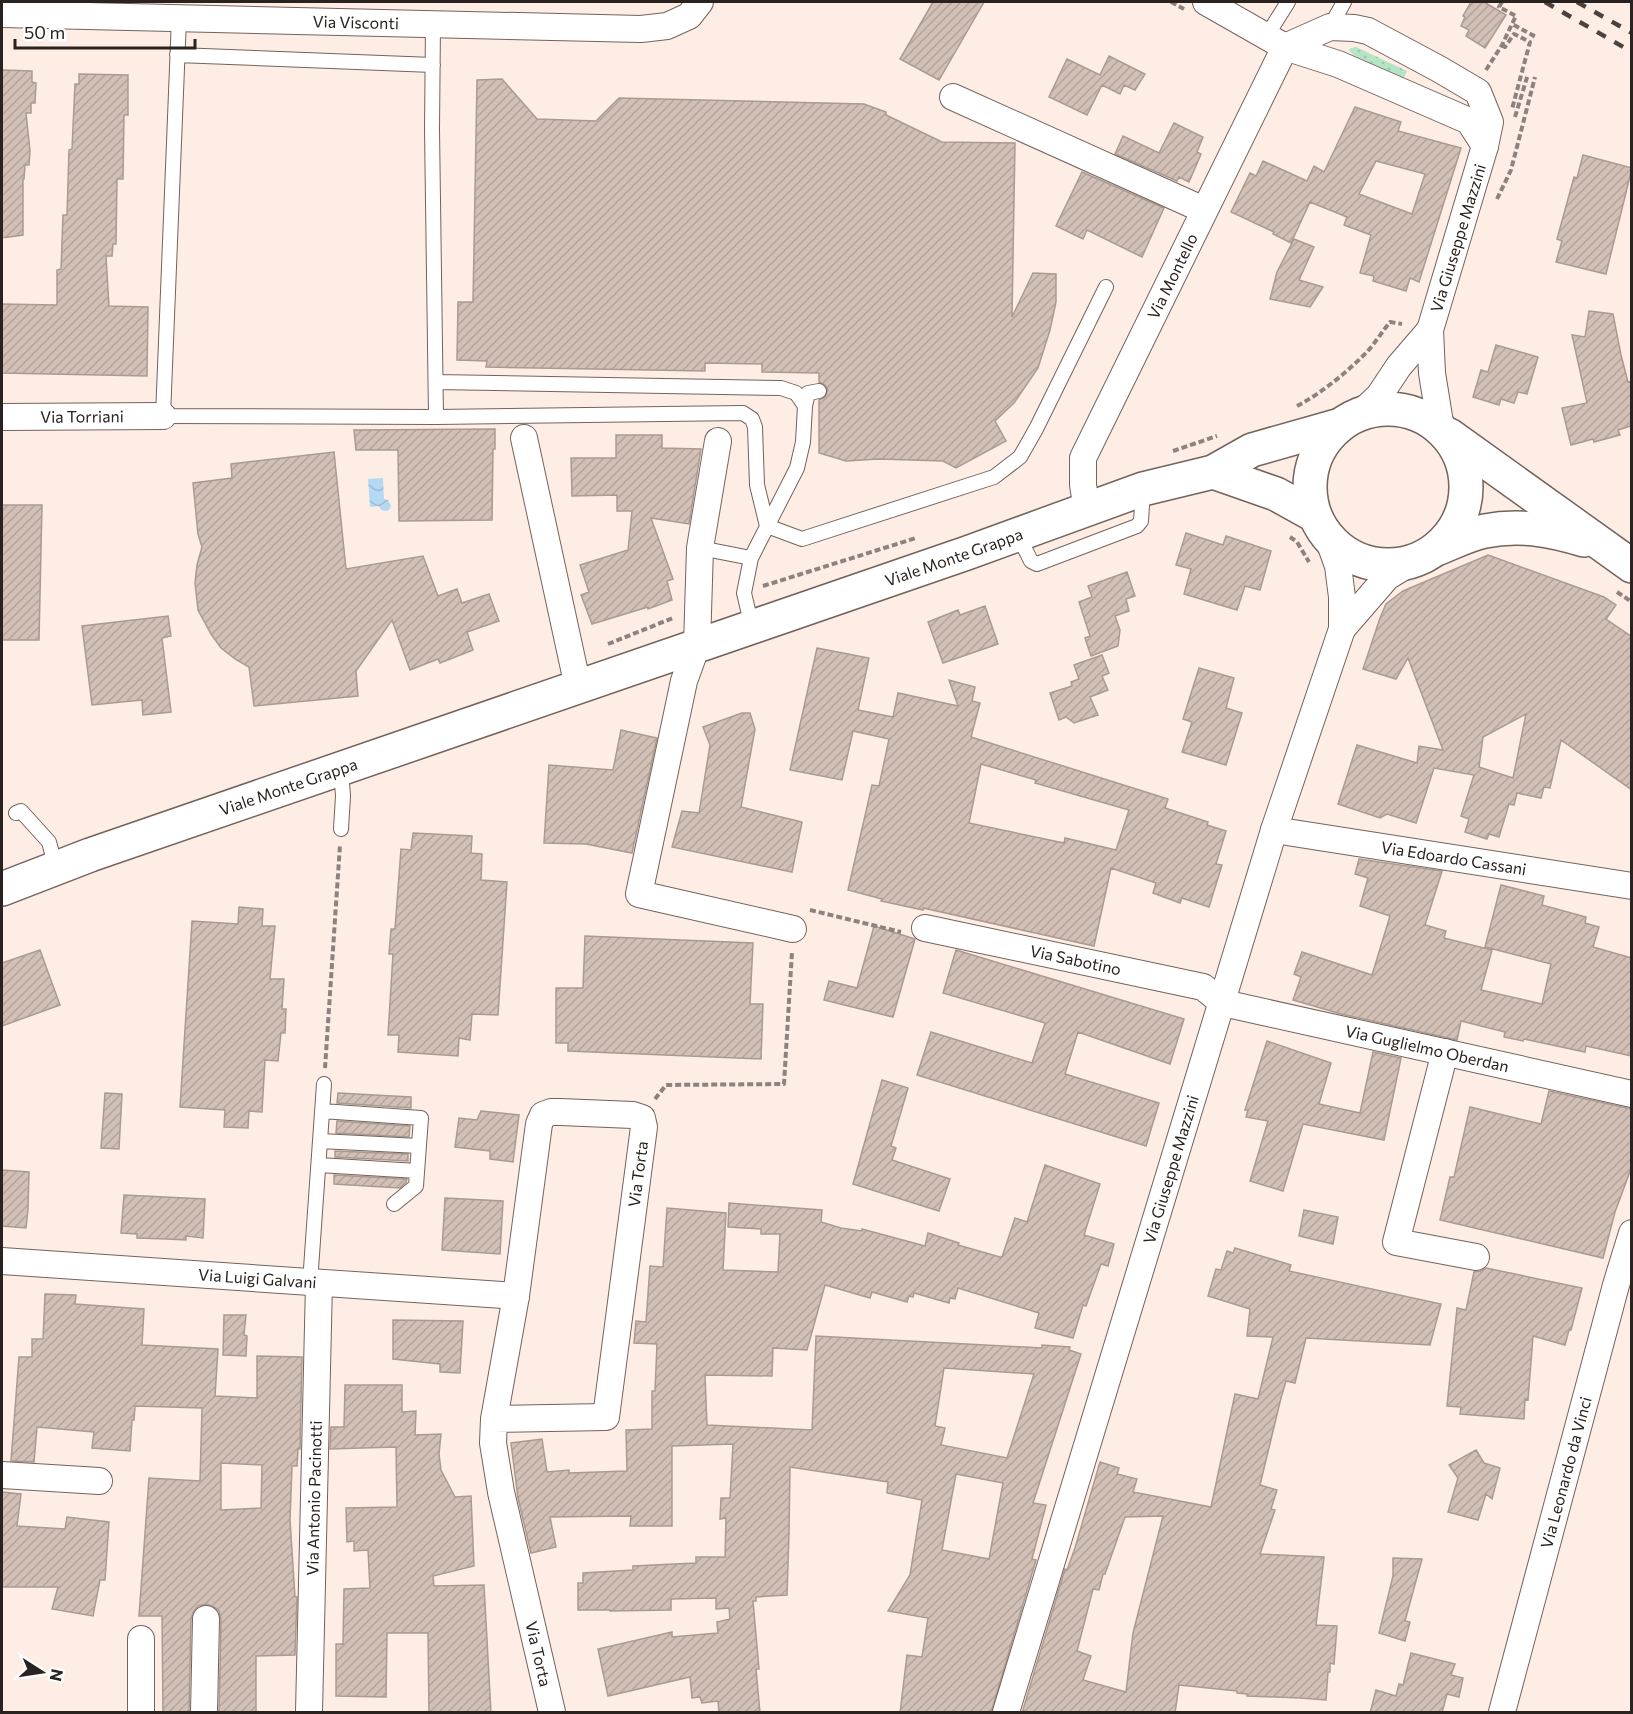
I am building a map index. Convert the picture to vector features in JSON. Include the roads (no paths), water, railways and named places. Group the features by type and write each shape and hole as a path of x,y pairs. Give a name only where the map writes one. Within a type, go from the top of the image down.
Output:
{"main road":[{"path":"1321,526 1310,492 1312,466 1320,446 1350,419 1379,408 1400,409 1424,417 1603,546 1624,579"},
{"name":"Viale Monte Grappa","path":"2,889 56,868 1018,535 1143,489 1213,472 1252,450 1350,419"},
{"path":"1425,555 1450,535 1461,514 1466,490 1463,465 1455,446 1443,431"},
{"path":"1213,472 1276,494 1321,526 1344,552 1366,562 1392,565 1425,555 1484,531 1523,527 1556,531 1603,546"}],"street":[{"name":"Via Visconti","path":"2,14 641,28 667,26 689,16 700,2"},
{"path":"1206,2 1276,42 1338,64 1469,121 1485,146"},
{"path":"1276,42 1342,28 1335,50 1338,64"},
{"name":"Via Giuseppe Mazzini","path":"1342,28 1368,31 1478,92 1490,122 1485,146 1430,330 1432,373 1443,431"},
{"name":"Via Montello","path":"1087,510 1083,485 1083,458 1204,210 1276,42"},
{"path":"953,97 1204,210"},
{"name":"Via Giuseppe Mazzini","path":"1350,419 1379,396 1399,366 1430,330"},
{"name":"Via Torriani","path":"2,417 163,416"},
{"path":"524,438 578,687"},
{"path":"718,441 700,548 697,645 684,681 639,894 793,929"},
{"name":"Via Giuseppe Mazzini","path":"1006,1713 1274,830 1342,629 1342,597 1338,566 1321,526"},
{"name":"Via Giuseppe Mazzini","path":"1342,629 1387,577 1425,555"},
{"name":"Via Edoardo Cassani","path":"1274,830 1632,886"},
{"name":"Via Sabotino","path":"925,928 1203,987 1222,1003"},
{"name":"Via Guglielmo Oberdan","path":"1222,1003 1632,1095"},
{"path":"1445,1053 1396,1242 1476,1257"},
{"name":"Via Torta","path":"494,1419 606,1417 644,1127 642,1118 633,1115 551,1112 543,1115 539,1124 516,1296 494,1419 493,1443 501,1492 552,1713"},
{"name":"Via Leonardo da Vinci","path":"1502,1713 1624,1287 1632,1233"},
{"name":"Via Luigi Galvani","path":"2,1261 516,1296"},
{"name":"Via Antonio Pacinotti","path":"309,1713 315,1283"},
{"path":"2,1474 99,1481"},
{"path":"204,1713 206,1619"},
{"path":"141,1639 141,1713"}],"lane":[{"path":"1276,42 1288,2"},
{"path":"1342,28 1344,2"},
{"path":"178,18 163,416 436,417 743,413 752,419 755,427 757,485 767,526"},
{"path":"433,24 432,129 436,417"},
{"path":"177,55 433,65"},
{"path":"767,526 802,539 994,477 1020,457 1026,447 1106,287"},
{"path":"436,382 781,388 796,393 805,406"},
{"path":"752,627 744,593 751,558 797,468 803,442 808,393 819,391"},
{"path":"1018,535 1031,561 1037,564 1137,526 1142,521 1143,489"},
{"path":"700,548 751,558"},
{"path":"341,769 344,796 341,829"},
{"path":"16,813 21,811 49,842 56,868"},
{"path":"315,1283 324,1084"},
{"path":"322,1111 421,1118 416,1186 394,1204"},
{"path":"320,1141 419,1146"},
{"path":"319,1166 417,1171"}],"water":[{"path":"383,478 384,499 388,500 391,506 385,511 379,506 370,507 368,479"}],"railway":[{"path":"1545,2 1632,52"},
{"path":"1577,2 1632,33"}]}
